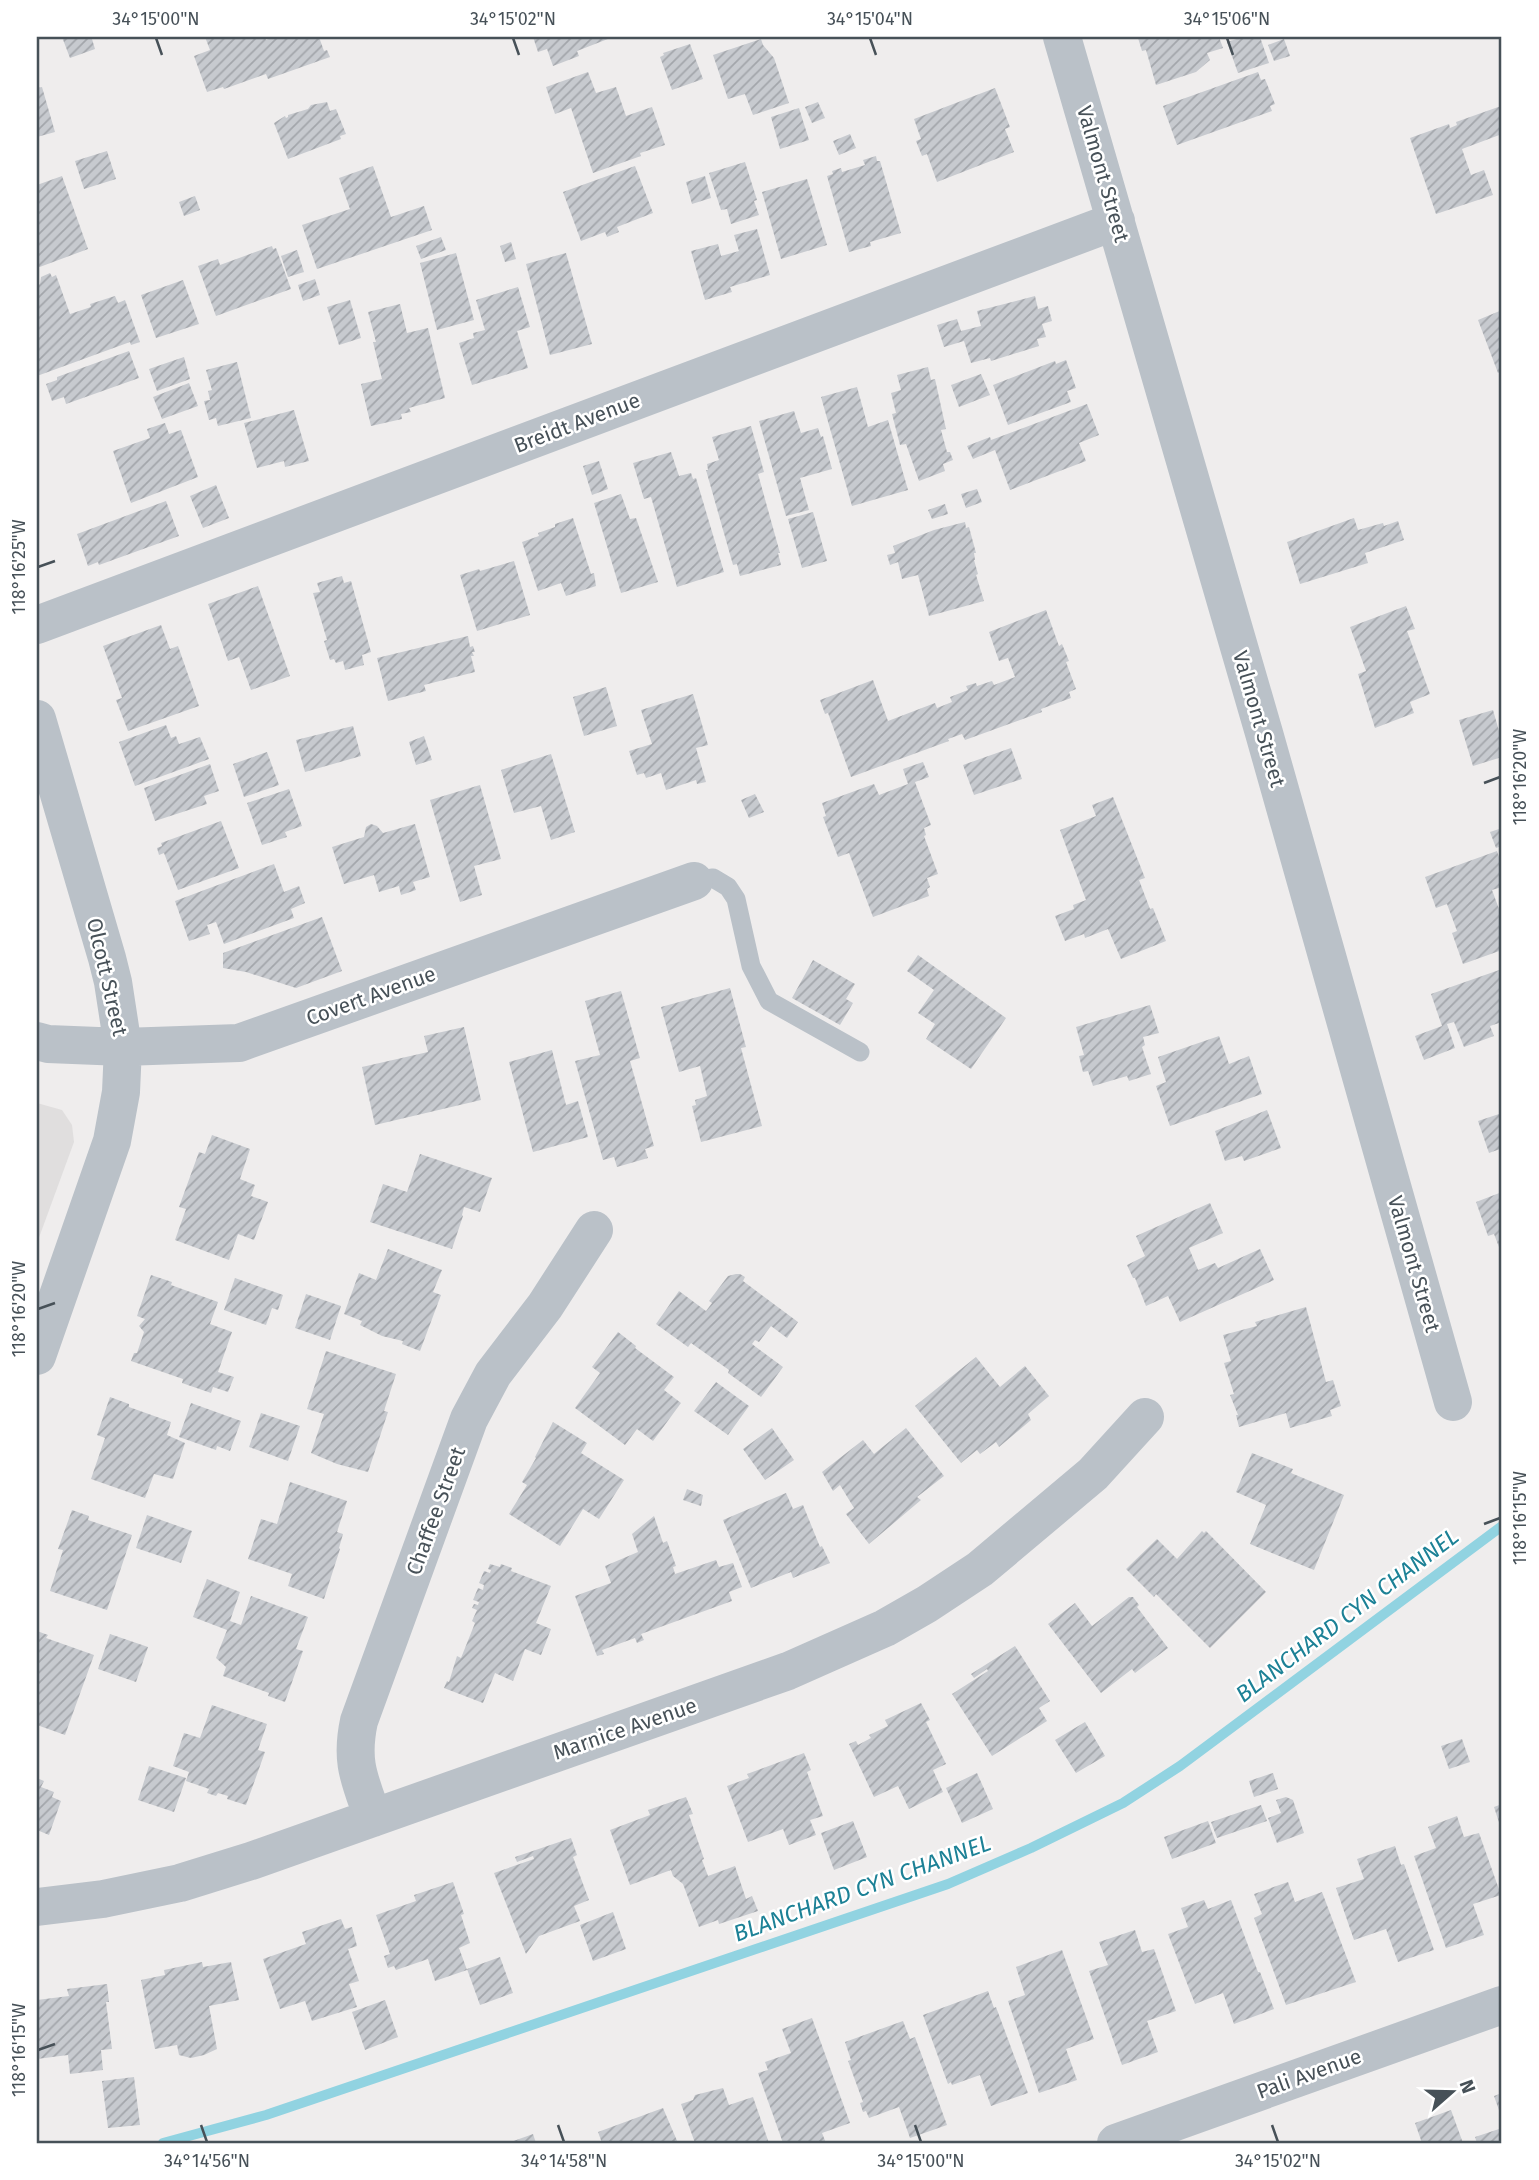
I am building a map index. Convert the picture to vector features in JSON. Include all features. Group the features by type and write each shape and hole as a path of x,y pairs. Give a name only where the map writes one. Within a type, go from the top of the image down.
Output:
{"street":[{"name":"Valmont Street","path":"1062,37 1453,1402"},
{"name":"Breidt Avenue","path":"37,625 1116,220"},
{"name":"Olcott Street","path":"37,719 113,982 123,1046 121,1092 112,1141 40,1333"},
{"name":"Covert Avenue","path":"37,1041 48,1044 123,1046 239,1043 694,881"},
{"name":"Chaffee Street","path":"373,1818 356,1768 354,1744 359,1721 469,1419 493,1374 545,1306 594,1230"},
{"name":"Marnice Avenue","path":"37,1907 103,1899 180,1883 251,1861 788,1671 885,1628 980,1569 1093,1474 1145,1417"},
{"name":"Pali Avenue","path":"1116,2143 1502,2005"}],"lane":[{"path":"694,881 713,878 728,887 736,899 751,966 769,1001 860,1052"}],"shaded area":[{"path":"37,1103 62,1110 72,1125 74,1142 37,1243"}],"building":[{"path":"62,37 96,37 92,39 95,49 70,58"},
{"path":"205,37 265,37 266,40 275,37 319,37 324,51 327,50 330,57 268,79 266,74 207,92 194,56 210,50"},
{"path":"533,37 613,37 577,51 579,56 553,66 547,49 538,52"},
{"path":"1219,37 1223,48 1207,53 1210,60 1196,72 1156,85 1146,50 1142,51 1138,38"},
{"path":"1243,37 1260,37 1269,63 1238,73 1227,42"},
{"path":"761,39 774,58 789,103 753,115 745,94 728,99 713,55"},
{"path":"1284,39 1290,56 1274,61 1268,45"},
{"path":"690,44 703,79 672,90 660,57 663,53"},
{"path":"588,72 596,93 616,87 626,116 652,107 665,145 593,173 571,108 555,114 546,87"},
{"path":"1258,72 1261,80 1265,79 1275,104 1270,106 1272,111 1177,145 1163,106"},
{"path":"42,87 55,132 37,137 37,88"},
{"path":"995,88 1010,127 1005,129 1014,152 937,182 927,154 922,156 916,141 921,139 914,119"},
{"path":"327,102 330,111 336,109 346,134 340,136 341,139 288,159 274,123 285,116 286,118 308,109 311,105"},
{"path":"818,102 825,118 812,123 805,107"},
{"path":"1501,106 1502,134 1462,149 1471,175 1484,170 1493,195 1436,214 1410,138 1449,124 1450,128 1457,125 1456,122"},
{"path":"799,108 809,140 780,149 771,117"},
{"path":"850,134 856,148 839,155 833,141"},
{"path":"107,151 116,179 84,189 75,161"},
{"path":"876,156 877,161 880,161 901,233 870,242 871,246 849,252 827,176 841,168 842,172 865,165 863,160"},
{"path":"745,162 759,215 731,224 727,209 721,210 709,173"},
{"path":"373,166 391,217 424,206 432,230 317,269 302,225 350,209 339,178"},
{"path":"635,166 653,213 617,227 619,232 607,237 605,232 581,241 563,192"},
{"path":"62,176 88,249 37,268 37,185"},
{"path":"705,176 711,198 692,204 686,182"},
{"path":"807,179 827,245 781,259 762,192"},
{"path":"195,196 200,210 184,216 179,202"},
{"path":"757,229 770,275 730,287 732,292 705,300 691,251 718,244 721,256 739,251 734,235"},
{"path":"441,237 446,250 421,259 416,246"},
{"path":"511,242 516,259 505,262 500,246"},
{"path":"272,246 273,249 276,248 291,289 216,316 198,266 218,259 220,265"},
{"path":"297,250 304,272 288,277 281,256"},
{"path":"456,253 474,320 437,330 420,263"},
{"path":"566,253 592,344 550,355 526,264"},
{"path":"50,273 52,277 56,275 70,314 115,296 118,303 125,300 140,342 131,345 130,342 37,376 37,286 41,277"},
{"path":"315,279 320,295 303,301 298,285"},
{"path":"183,280 199,324 156,338 141,295"},
{"path":"518,287 530,327 517,331 528,368 472,385 459,343 474,338 473,333 485,330 476,300"},
{"path":"1035,296 1038,309 1048,306 1052,321 1042,324 1046,337 1037,339 1039,346 991,361 990,358 971,363 964,341 944,347 937,325 957,319 961,331 981,326 977,311"},
{"path":"350,300 361,338 339,345 327,307"},
{"path":"400,304 407,333 428,328 445,398 409,408 411,412 401,414 402,419 371,426 361,384 382,379 368,312"},
{"path":"1502,310 1502,371 1498,373 1478,320"},
{"path":"129,351 139,378 66,404 64,397 52,401 46,384 57,380 57,377"},
{"path":"184,357 190,379 157,391 149,369"},
{"path":"1066,360 1076,388 1067,391 1071,402 1008,425 993,385 1055,361 1056,364"},
{"path":"237,362 251,418 218,426 216,418 209,420 204,401 210,400 208,391 212,390 206,370"},
{"path":"928,367 931,380 935,379 946,429 941,430 947,452 950,452 953,460 943,464 945,471 919,481 906,444 900,445 892,414 896,413 891,393 901,390 897,375"},
{"path":"981,374 990,395 959,407 951,385"},
{"path":"189,383 198,406 162,419 153,397"},
{"path":"857,387 868,427 888,420 908,490 852,506 821,397"},
{"path":"1087,404 1099,435 1079,443 1086,461 1010,490 995,450 973,459 967,446 990,437 991,440"},
{"path":"294,410 309,461 285,467 284,461 257,468 244,423"},
{"path":"794,411 801,433 818,428 821,437 823,436 832,469 800,478 809,510 786,516 759,421"},
{"path":"165,423 169,434 181,430 198,477 131,503 113,451 150,438 147,429"},
{"path":"751,426 764,472 758,474 781,565 740,576 737,564 733,565 706,470 707,464 719,460 712,437"},
{"path":"671,452 679,476 691,473 693,479 696,478 724,572 677,587 651,497 644,499 633,463"},
{"path":"599,461 608,489 592,495 583,466"},
{"path":"216,485 229,518 203,528 190,496"},
{"path":"977,489 982,502 966,508 961,494"},
{"path":"621,494 630,519 636,518 658,582 621,593 594,503"},
{"path":"166,501 179,536 99,565 98,562 88,566 77,534"},
{"path":"945,504 948,514 932,519 928,510"},
{"path":"813,512 827,561 802,568 788,519"},
{"path":"573,518 591,574 594,573 596,586 566,596 561,583 538,591 522,542 539,536 538,533 555,527 555,524"},
{"path":"1354,518 1358,530 1398,521 1404,540 1365,553 1368,563 1300,584 1287,542"},
{"path":"965,522 976,553 976,575 984,601 929,616 918,575 902,579 898,562 890,565 887,555 895,553 893,546 934,530"},
{"path":"514,561 530,615 477,631 460,575"},
{"path":"342,576 344,583 351,581 371,652 362,655 364,665 345,670 343,661 336,663 334,659 330,660 313,593 320,592 317,583"},
{"path":"258,586 290,676 251,690 239,657 228,661 208,604"},
{"path":"1406,606 1415,629 1407,631 1430,694 1410,702 1414,713 1375,728 1358,674 1366,671 1350,627"},
{"path":"1046,610 1059,646 1062,644 1069,661 1066,662 1076,689 1069,692 1071,698 1041,709 1042,712 965,740 962,734 851,777 828,713 825,714 820,700 873,680 888,721 935,703 937,708 952,702 950,697 968,690 966,686 992,681 994,685 1015,677 1008,658 999,661 989,632"},
{"path":"161,625 170,649 178,646 199,706 128,731 116,700 122,698 103,646"},
{"path":"468,636 470,647 473,646 475,652 472,652 474,656 471,656 475,672 424,685 426,691 388,701 377,658"},
{"path":"606,687 617,726 584,736 573,697"},
{"path":"693,694 708,745 696,748 706,782 697,784 696,780 666,790 661,773 646,778 644,773 637,775 629,751 652,744 641,710"},
{"path":"1493,710 1499,731 1502,730 1502,757 1473,766 1459,720"},
{"path":"166,725 171,738 176,736 179,744 200,737 209,759 135,786 119,742"},
{"path":"353,726 361,756 305,772 296,740"},
{"path":"424,736 432,760 416,765 409,742"},
{"path":"1011,748 1022,779 974,795 963,765"},
{"path":"267,752 279,785 244,797 233,764"},
{"path":"551,754 575,832 551,840 541,806 514,813 501,770"},
{"path":"923,762 929,777 915,782 931,825 924,828 924,836 938,874 927,878 929,896 873,917 849,853 838,857 823,817 826,816 822,803 874,784 879,795 908,784 903,769"},
{"path":"210,764 219,791 204,796 207,804 155,821 144,788"},
{"path":"480,785 501,859 474,866 482,895 460,902 430,800"},
{"path":"289,789 302,826 285,832 287,837 262,845 247,803"},
{"path":"755,794 764,812 749,818 741,800"},
{"path":"1113,797 1145,878 1139,880 1166,941 1121,959 1108,929 1085,938 1084,934 1065,941 1055,916 1074,909 1073,905 1086,900 1060,830 1096,816 1092,805"},
{"path":"221,821 239,868 178,890 164,853 159,855 157,848 162,846 161,843"},
{"path":"371,824 383,833 415,824 430,877 413,882 416,890 401,895 399,886 379,892 374,875 344,884 332,847 364,837 366,827"},
{"path":"1502,828 1502,846 1496,848 1490,832"},
{"path":"1497,851 1502,866 1502,887 1492,890 1502,917 1502,950 1463,964 1452,933 1457,931 1447,904 1436,908 1425,877"},
{"path":"274,864 284,892 299,886 305,903 291,909 294,918 224,944 216,922 207,925 210,934 189,941 175,901"},
{"path":"322,917 342,971 296,988 246,972 223,968 223,953"},
{"path":"918,955 1006,1018 971,1069 926,1039 935,1024 918,1013 934,990 907,971"},
{"path":"813,960 855,984 846,999 853,1003 840,1025 792,998"},
{"path":"1502,969 1502,1022 1490,1026 1494,1036 1464,1047 1454,1022 1447,1024 1455,1048 1424,1060 1415,1036 1442,1026 1431,994"},
{"path":"730,988 746,1047 741,1048 762,1126 701,1142 692,1106 696,1105 695,1100 707,1096 700,1066 679,1072 661,1007"},
{"path":"621,991 640,1058 630,1061 654,1146 645,1149 648,1158 617,1167 614,1157 603,1160 575,1061 600,1055 585,1001"},
{"path":"1150,1005 1159,1033 1143,1037 1145,1045 1142,1047 1151,1074 1129,1081 1127,1076 1093,1086 1088,1071 1083,1072 1079,1056 1084,1055 1076,1027"},
{"path":"464,1027 481,1100 375,1125 362,1067 428,1052 424,1036"},
{"path":"1219,1036 1229,1064 1249,1056 1262,1094 1170,1126 1156,1086 1166,1082 1158,1057"},
{"path":"552,1050 566,1105 578,1101 588,1137 533,1152 509,1062"},
{"path":"1267,1110 1281,1148 1244,1161 1242,1156 1225,1161 1215,1131"},
{"path":"1502,1113 1502,1155 1500,1149 1489,1153 1478,1121"},
{"path":"212,1135 250,1149 240,1179 255,1185 251,1196 268,1202 254,1240 238,1234 229,1260 175,1240 186,1209 179,1207 199,1152 205,1154"},
{"path":"420,1154 492,1178 480,1212 464,1207 452,1249 370,1222 383,1184 407,1192"},
{"path":"1502,1192 1502,1255 1494,1234 1488,1236 1476,1202"},
{"path":"1210,1203 1223,1233 1189,1248 1198,1270 1215,1263 1218,1268 1260,1249 1274,1280 1180,1322 1168,1296 1146,1306 1127,1265 1145,1256 1136,1236"},
{"path":"388,1249 442,1270 433,1292 441,1295 420,1351 402,1344 403,1341 382,1336 360,1325 362,1321 344,1314 359,1273 376,1280"},
{"path":"736,1274 745,1277 743,1281 798,1322 787,1338 771,1326 759,1342 755,1340 752,1344 783,1367 761,1397 691,1343 688,1347 656,1324 679,1291 706,1311 712,1303 709,1301 728,1276"},
{"path":"151,1275 218,1302 210,1324 232,1332 218,1372 234,1377 228,1392 213,1387 211,1393 182,1383 183,1379 131,1361 134,1353 137,1353 144,1332 139,1326 145,1319 137,1316"},
{"path":"235,1278 283,1295 278,1310 272,1308 266,1325 224,1310"},
{"path":"306,1294 341,1306 330,1340 295,1328"},
{"path":"1306,1307 1326,1382 1333,1380 1341,1406 1330,1410 1332,1416 1290,1428 1286,1413 1239,1427 1238,1415 1230,1395 1234,1394 1224,1363 1231,1361 1223,1335 1257,1326 1255,1322"},
{"path":"618,1332 674,1377 664,1390 681,1403 653,1441 637,1429 625,1445 575,1408 600,1373 592,1367"},
{"path":"326,1351 396,1374 384,1411 388,1412 368,1472 337,1464 311,1453 324,1414 307,1409"},
{"path":"976,1357 1000,1387 1025,1366 1049,1396 1028,1414 1031,1420 999,1447 996,1442 980,1454 977,1450 961,1463 915,1406"},
{"path":"716,1382 749,1406 728,1435 694,1411"},
{"path":"110,1397 171,1422 167,1435 185,1443 173,1479 154,1474 145,1498 91,1479 105,1438 97,1435"},
{"path":"191,1403 241,1421 230,1451 217,1446 216,1450 179,1437"},
{"path":"261,1413 300,1426 288,1461 249,1447"},
{"path":"553,1422 587,1443 581,1453 624,1480 599,1519 583,1509 560,1546 509,1514 527,1485 522,1482"},
{"path":"772,1428 794,1460 765,1480 743,1449"},
{"path":"906,1428 944,1476 917,1497 921,1500 869,1544 846,1514 854,1508 840,1485 833,1491 822,1472 863,1440 874,1454"},
{"path":"1252,1453 1293,1469 1291,1473 1344,1495 1314,1570 1250,1544 1266,1505 1236,1492"},
{"path":"290,1482 347,1501 337,1532 343,1534 340,1549 324,1599 288,1586 292,1574 248,1559 261,1519 277,1524"},
{"path":"687,1489 703,1495 701,1506 683,1500"},
{"path":"786,1493 793,1509 803,1505 820,1547 822,1546 830,1563 793,1578 791,1572 751,1588 723,1520"},
{"path":"72,1510 89,1516 88,1520 132,1535 107,1610 50,1591 63,1550 58,1549"},
{"path":"147,1515 192,1531 181,1563 136,1548"},
{"path":"654,1516 663,1543 667,1541 676,1566 673,1567 675,1574 716,1560 719,1567 733,1563 742,1587 729,1592 732,1601 641,1634 644,1640 637,1643 635,1638 602,1650 604,1654 597,1656 575,1596 611,1583 605,1566 638,1552 632,1534"},
{"path":"1202,1531 1206,1531 1266,1592 1210,1648 1156,1594 1154,1597 1126,1569 1157,1539 1177,1559"},
{"path":"490,1564 500,1567 501,1564 512,1568 511,1571 551,1586 536,1623 551,1629 541,1655 525,1649 513,1681 495,1673 483,1703 444,1688 447,1681 449,1682 457,1656 461,1658 475,1623 472,1621 477,1610 472,1608 479,1602 473,1600 478,1588 483,1590 484,1585 479,1583 484,1571 490,1573"},
{"path":"207,1579 240,1592 230,1621 241,1625 251,1596 308,1617 296,1649 303,1651 285,1702 268,1696 269,1693 223,1676 226,1667 216,1658 227,1630 193,1617"},
{"path":"1129,1597 1133,1597 1139,1605 1137,1607 1168,1648 1135,1673 1132,1669 1101,1693 1048,1624 1075,1603 1092,1626"},
{"path":"37,1631 48,1635 46,1638 94,1655 65,1735 37,1725"},
{"path":"110,1634 148,1647 136,1682 98,1669"},
{"path":"1015,1646 1050,1701 1039,1708 1047,1721 992,1756 952,1694 988,1671 987,1669 974,1678 971,1674"},
{"path":"921,1703 930,1720 926,1722 946,1764 933,1770 943,1792 909,1809 898,1786 874,1797 849,1744 856,1741 858,1745 871,1738 869,1735 888,1726 885,1720"},
{"path":"212,1705 267,1724 258,1750 265,1752 246,1805 227,1799 228,1796 207,1793 209,1789 186,1781 189,1772 173,1766 184,1733 200,1738"},
{"path":"1085,1722 1105,1756 1076,1773 1055,1740"},
{"path":"1462,1739 1470,1762 1449,1769 1441,1746"},
{"path":"804,1753 811,1770 807,1772 823,1816 810,1820 816,1835 789,1845 783,1829 748,1842 727,1786 749,1778 747,1774"},
{"path":"149,1766 186,1778 174,1812 138,1800"},
{"path":"977,1773 993,1809 962,1823 946,1788"},
{"path":"1273,1773 1278,1789 1254,1797 1249,1781"},
{"path":"37,1778 44,1781 41,1787 54,1792 52,1797 61,1801 49,1835 37,1830"},
{"path":"686,1797 693,1814 689,1815 708,1876 735,1866 746,1899 752,1896 758,1911 719,1924 718,1920 699,1927 683,1884 673,1876 671,1870 630,1885 610,1830 650,1815 648,1810"},
{"path":"1286,1797 1293,1800 1304,1833 1277,1843 1268,1818 1281,1813 1276,1800"},
{"path":"1502,1804 1502,1832 1494,1807"},
{"path":"1261,1805 1267,1821 1217,1838 1211,1822"},
{"path":"1457,1816 1464,1837 1479,1833 1501,1895 1473,1904 1484,1935 1446,1948 1414,1856 1436,1848 1428,1827"},
{"path":"853,1821 867,1857 834,1870 821,1833"},
{"path":"1208,1821 1216,1843 1172,1859 1164,1837"},
{"path":"571,1838 577,1855 573,1857 589,1900 574,1906 580,1921 539,1936 526,1954 494,1873 534,1859 533,1856 517,1862 515,1857"},
{"path":"1395,1846 1401,1865 1404,1864 1434,1950 1398,1962 1386,1929 1354,1940 1336,1888 1364,1879 1357,1859"},
{"path":"453,1882 470,1943 459,1948 467,1970 435,1981 428,1959 396,1970 394,1966 388,1968 384,1956 390,1954 376,1915 416,1901 414,1895"},
{"path":"1288,1882 1295,1902 1322,1892 1356,1982 1286,2005 1254,1918 1262,1914 1254,1894"},
{"path":"1204,1900 1208,1909 1231,1900 1274,2009 1234,2024 1223,1993 1195,2004 1168,1934 1188,1927 1181,1908"},
{"path":"613,1912 626,1949 593,1961 580,1925"},
{"path":"341,1919 345,1929 352,1927 357,1946 348,1949 359,1981 349,1984 357,2007 312,2021 305,2001 280,2009 263,1959 306,1944 302,1932"},
{"path":"1135,1930 1142,1952 1154,1949 1176,2011 1147,2021 1158,2052 1122,2065 1089,1971 1108,1965 1099,1942"},
{"path":"1062,1950 1094,2039 1066,2049 1077,2080 1039,2093 1008,2001 1025,1995 1016,1967"},
{"path":"500,1957 513,1993 480,2005 467,1969"},
{"path":"202,1962 203,1967 231,1962 239,2000 209,2006 217,2049 191,2058 179,2055 177,2045 155,2049 141,1980 165,1975 164,1970"},
{"path":"107,1984 109,2002 106,2002 112,2049 101,2050 103,2070 70,2074 68,2055 37,2059 37,2000 69,1996 67,1989"},
{"path":"988,1991 1028,2093 991,2106 980,2075 948,2084 923,2015"},
{"path":"385,2000 398,2037 365,2050 352,2012"},
{"path":"812,2018 850,2123 822,2133 826,2143 783,2143 758,2073 768,2070 765,2062 791,2053 782,2029"},
{"path":"903,2021 910,2039 915,2037 947,2125 910,2138 899,2107 869,2118 866,2111 863,2112 860,2103 863,2102 848,2061 851,2060 845,2042"},
{"path":"134,2077 140,2125 108,2128 102,2081"},
{"path":"723,2088 729,2105 753,2097 769,2143 695,2143 681,2104 693,2100 695,2095"},
{"path":"1502,2093 1502,2119 1494,2096"},
{"path":"663,2108 678,2143 602,2143 598,2132"},
{"path":"1451,2110 1463,2143 1422,2143 1415,2123"},
{"path":"1502,2128 1502,2143 1477,2143 1475,2137"},
{"path":"533,2134 536,2143 508,2143"}],"waterway":[{"name":"BLANCHARD CYN CHANNEL","path":"163,2143 266,2115 948,1884 1031,1848 1123,1803 1180,1766 1502,1526"}]}
